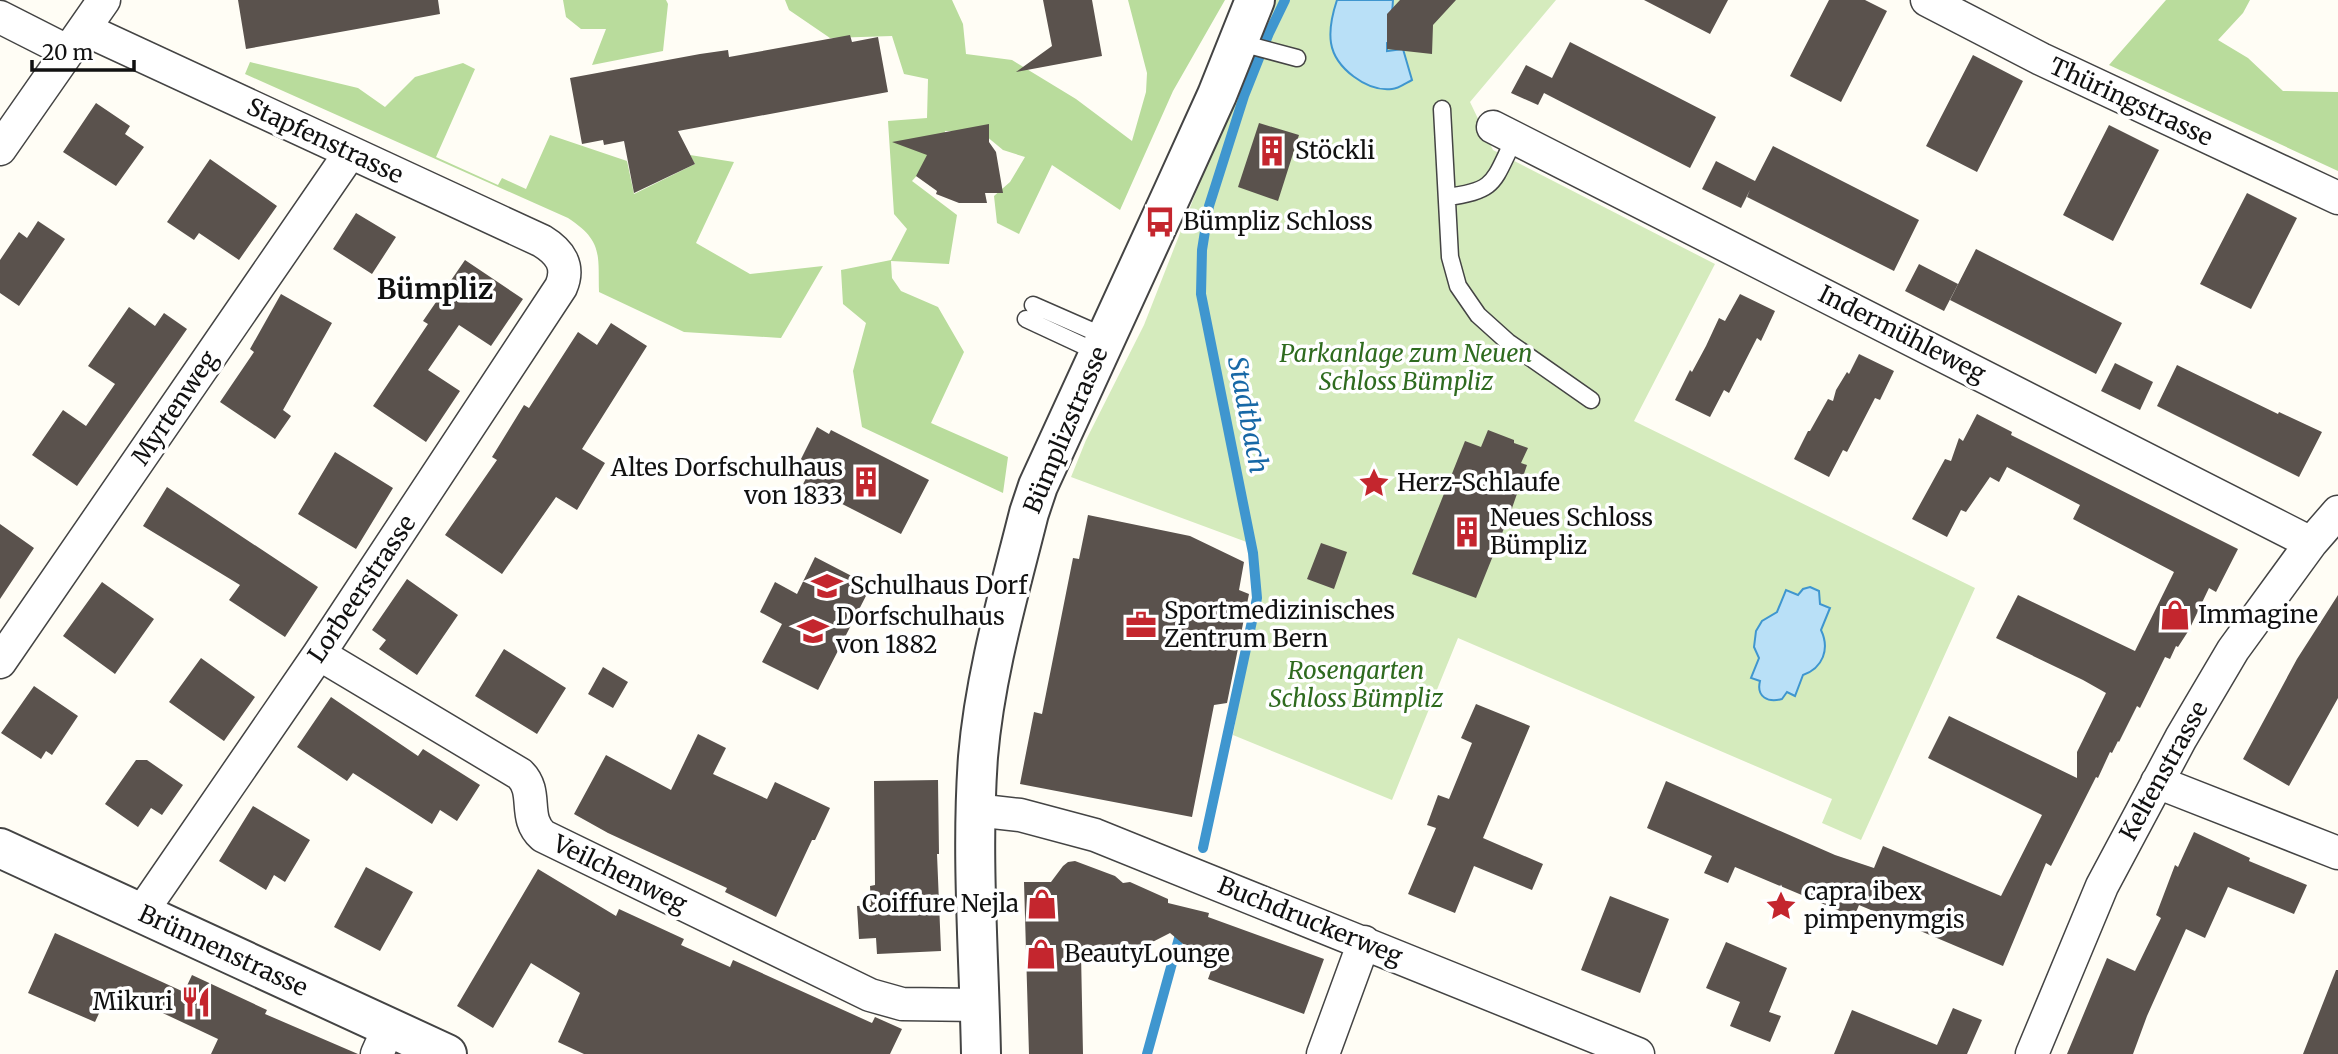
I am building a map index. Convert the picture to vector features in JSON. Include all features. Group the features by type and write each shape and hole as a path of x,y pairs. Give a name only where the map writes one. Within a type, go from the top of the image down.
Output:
{"street":[{"path":"0,149 104,0"},
{"name":"Bümplizstrasse","path":"981,1054 975,810 979,754 989,682 1029,513 1038,486 1174,192 1253,47 1255,0"},
{"name":"Thüringstrasse","path":"1927,0 2053,65 2338,198"},
{"name":"Stapfenstrasse","path":"0,17 75,40 350,153 542,242 554,249 561,258"},
{"name":"Indermühleweg","path":"1504,133 2311,542"},
{"name":"Myrtenweg","path":"0,662 350,153"},
{"name":"Lorbeerstrasse","path":"141,913 319,654 561,287 565,275 561,258"},
{"name":"Keltenstrasse","path":"2032,1054 2097,898 2157,782 2232,650 2311,542 2338,512"},
{"name":"Veilchenweg","path":"319,654 520,774 529,788 532,822 543,836 870,995 902,1004 980,1005"},
{"path":"2157,782 2338,853"},
{"name":"Buchdruckerweg","path":"975,810 1020,815 1096,835 1638,1054"},
{"name":"Brünnenstrasse","path":"0,848 141,913 383,1041 447,1054"},
{"path":"1323,1054 1364,942"}],"lane":[{"path":"1253,47 1297,58"},
{"path":"1442,109 1452,269 1458,286 1478,315 1508,342 1591,400"},
{"path":"1447,197 1469,194 1489,186 1504,133"},
{"path":"1030,312 1102,345"}],"green space":[{"path":"563,0 666,0 668,4 663,51 592,65 606,29 581,29 566,17"},
{"path":"785,0 952,0 963,24 966,54 1012,60 1076,99 1132,141 1146,92 1147,73 1128,0 1225,0 1173,91 1120,210 1052,165 1019,234 997,223 994,196 1010,182 1025,157 1003,150 980,131 945,131 943,147 912,181 957,215 949,264 891,261 892,278 901,291 938,307 964,352 931,423 1008,457 1003,493 862,427 853,371 866,323 843,304 841,270 891,260 907,229 894,214 888,121 927,118 928,79 904,74 892,36 830,38 789,10"},
{"name":"Parkanlage zum Neuen Schloss Bümpliz","path":"1274,0 1337,0 1331,37 1345,70 1396,51 1387,51 1393,0 1556,0 1470,102 1493,150 1715,264 1634,421 1975,588 1861,840 1822,823 1832,799 1458,638 1392,800 1233,735 1257,597 1252,544 1071,477 1086,440 1144,325 1260,29"},
{"path":"2166,0 2250,0 2243,13 2218,40 2248,58 2283,91 2338,92 2338,171 2109,65"},
{"path":"250,62 358,88 385,107 415,77 463,63 475,69 436,157 498,185 502,178 526,189 550,135 627,161 634,194 695,164 690,155 734,162 696,243 750,274 823,266 781,338 684,332 599,292 596,249 587,234 568,218 245,74"}],"water":[{"path":"1337,0 1393,0 1387,51 1403,49 1412,80 1397,88 1382,89 1372,87 1345,69 1331,43"},
{"path":"1810,587 1819,591 1820,604 1830,608 1821,630 1825,644 1823,657 1816,668 1803,675 1795,696 1787,692 1782,699 1764,698 1759,687 1760,681 1751,678 1759,658 1754,647 1756,631 1762,621 1777,612 1786,590 1798,595 1803,589"}],"building":[{"path":"238,0 438,0 440,14 246,49"},
{"path":"1043,0 1092,0 1102,56 1016,72 1052,46"},
{"path":"1400,0 1456,0 1433,25 1432,54 1387,49 1387,14"},
{"path":"1644,0 1728,0 1710,34"},
{"path":"1829,0 1865,0 1887,11 1841,102 1790,76"},
{"path":"850,35 852,42 878,37 888,92 678,131 695,164 634,193 624,141 604,145 603,140 582,144 570,78 700,54 728,50 729,57"},
{"path":"1570,42 1716,117 1690,168 1544,93 1538,105 1511,93 1526,65 1552,78"},
{"path":"1973,55 2023,81 1977,172 1926,146"},
{"path":"96,103 130,126 125,134 144,147 116,186 63,152"},
{"name":"Stöckli","path":"1259,123 1299,135 1278,201 1238,187"},
{"path":"989,124 989,142 996,152 1003,193 985,193 987,203 959,203 936,194 937,191 916,176 927,155 892,142"},
{"path":"2109,125 2159,150 2113,241 2063,215"},
{"path":"1773,146 1919,220 1894,271 1747,197 1750,190 1741,208 1702,189 1716,161 1755,181"},
{"path":"210,159 277,206 239,260 199,233 194,240 167,222"},
{"path":"2247,193 2297,218 2251,309 2200,284"},
{"path":"356,213 396,237 372,274 333,249"},
{"path":"38,221 65,239 19,306 0,293 0,260 19,232 27,238"},
{"path":"1976,249 2122,323 2096,374 1950,300"},
{"path":"465,260 523,299 491,346 459,325 428,370 460,391 426,442 373,406 428,324 423,321"},
{"path":"1919,264 1958,284 1944,311 1905,291"},
{"path":"281,294 332,323 283,410 291,416 275,439 220,402 254,352 250,349"},
{"path":"1740,294 1775,311 1761,341 1757,338 1729,393 1724,390 1710,417 1675,400 1719,318 1725,321"},
{"path":"129,307 155,326 164,313 187,329 77,486 32,455 63,410 86,426 115,384 88,366"},
{"path":"611,323 647,346 582,449 605,463 577,510 556,497 502,574 445,535 497,460 492,457 524,405 529,408 578,332 597,345"},
{"path":"1859,354 1894,371 1880,400 1875,398 1847,452 1843,450 1829,477 1794,459 1808,431 1828,399 1833,401 1836,390 1847,372 1849,374"},
{"path":"2115,363 2153,382 2140,410 2101,391"},
{"path":"2177,365 2278,414 2279,412 2322,432 2299,477 2157,406"},
{"path":"1977,414 2012,432 2011,435 2238,549 2216,592 2209,588 2189,630 2178,647 2176,646 2170,659 2165,657 2140,708 2137,706 2119,742 2112,753 2110,752 2098,778 2096,777 2051,866 2046,863 2003,966 1859,905 1854,917 1735,867 1728,883 1704,873 1712,856 1647,828 1666,781 1835,855 1874,868 1883,846 2001,896 2042,815 1928,758 1949,716 2077,778 2077,752 2106,693 1996,638 2018,595 2135,651 2174,572 2073,519 2080,505 2007,467 1999,482 1990,477 1966,512 1961,510 1947,537 1912,519 1945,459 1951,461 1959,438 1963,441"},
{"name":"Altes Dorfschulhaus von 1833","path":"817,427 829,434 831,430 929,480 901,534 803,484 809,473 797,467"},
{"name":"Neues Schloss Bümpliz","path":"1488,430 1528,448 1521,463 1527,465 1476,598 1412,574 1465,441 1481,447"},
{"path":"335,452 393,488 356,549 298,514"},
{"path":"167,487 318,587 285,637 229,600 240,585 143,526"},
{"path":"1088,515 1190,536 1244,562 1239,590 1249,594 1227,703 1214,705 1192,817 1020,784 1034,712 1042,714 1073,558 1079,559"},
{"path":"0,524 34,548 0,599"},
{"path":"1321,543 1347,552 1334,589 1307,579"},
{"name":"Dorfschulhaus von 1882","path":"815,557 871,586 818,690 762,662 782,624 760,612 775,582 797,594"},
{"path":"407,579 458,615 417,675 379,649 386,640 372,630"},
{"path":"102,582 154,619 115,674 63,636"},
{"path":"2338,595 2338,698 2289,786 2243,759 2297,659"},
{"path":"504,649 566,688 537,734 475,696"},
{"path":"201,658 255,697 224,741 169,702"},
{"path":"603,667 628,682 613,708 588,694"},
{"path":"34,686 78,716 52,755 46,751 41,759 1,733"},
{"path":"331,697 418,756 423,749 480,785 457,821 440,810 432,824 353,773 347,781 297,747"},
{"path":"1476,704 1530,726 1483,838 1543,864 1532,890 1474,866 1455,913 1408,894 1436,828 1427,825 1438,795 1449,799 1472,743 1461,738"},
{"path":"698,734 726,748 713,774 767,799 775,782 830,808 776,917 725,892 727,888 608,833 574,814 606,755 671,790"},
{"path":"136,760 147,760 183,785 162,815 151,808 138,827 105,804"},
{"path":"938,780 937,854 941,951 877,954 876,938 859,939 857,906 871,905 870,886 875,885 874,781"},
{"path":"253,806 310,840 285,882 274,875 266,890 219,861"},
{"path":"2194,832 2250,858 2249,861 2307,885 2294,914 2228,887 2205,938 2186,929 2133,1054 2067,1054 2107,958 2135,971 2161,918 2156,915 2175,865 2178,867"},
{"path":"1075,861 1115,876 1123,883 1130,882 1168,899 1168,903 1209,913 1208,917 1324,959 1304,1014 1208,979 1212,968 1170,933 1131,953 1081,953 1083,1054 1029,1054 1024,882 1051,882 1063,866"},
{"path":"366,867 413,892 380,951 334,927"},
{"path":"538,869 616,916 619,909 684,939 681,945 730,967 733,960 872,1023 875,1017 902,1029 890,1054 584,1054 558,1042 580,993 531,963 493,1028 457,1006"},
{"path":"1610,896 1669,919 1640,993 1581,970"},
{"path":"55,933 184,992 192,975 267,1010 265,1014 358,1054 211,1054 218,1039 135,1000 131,1007 107,996 95,1022 28,993"},
{"path":"1726,942 1787,968 1769,1012 1781,1016 1770,1042 1730,1026 1740,1002 1706,988"},
{"path":"2336,970 2338,1054 2303,1054"},
{"path":"1953,1008 1982,1020 1967,1054 1834,1054 1852,1010 1937,1045"}],"waterway":[{"name":"Stadtbach","path":"1203,848 1257,598 1253,553 1201,294 1202,250 1209,206 1244,96 1285,0"},
{"name":"Stadtbach","path":"1147,1054 1179,938"}],"place":[{"name":"Stöckli","path":"1272,151"},
{"name":"Bümpliz Schloss","path":"1160,222"},
{"name":"Altes Dorfschulhaus von 1833","path":"866,482"},
{"name":"Herz-Schlaufe","path":"1374,483"},
{"name":"Neues Schloss Bümpliz","path":"1467,532"},
{"name":"Schulhaus Dorf","path":"827,586"},
{"name":"Immagine","path":"2175,615"},
{"name":"Sportmedizinisches Zentrum Bern","path":"1141,625"},
{"name":"Dorfschulhaus von 1882","path":"813,631"},
{"name":"Coiffure Nejla","path":"1042,904"},
{"name":"capra ibex pimpenymgis","path":"1781,906"},
{"name":"BeautyLounge","path":"1041,954"},
{"name":"Mikuri","path":"196,1002"}],"district":[{"name":"Bümpliz","path":"435,289"}],"park label":[{"name":"Rosengarten Schloss Bümpliz","path":"1356,685"}]}
